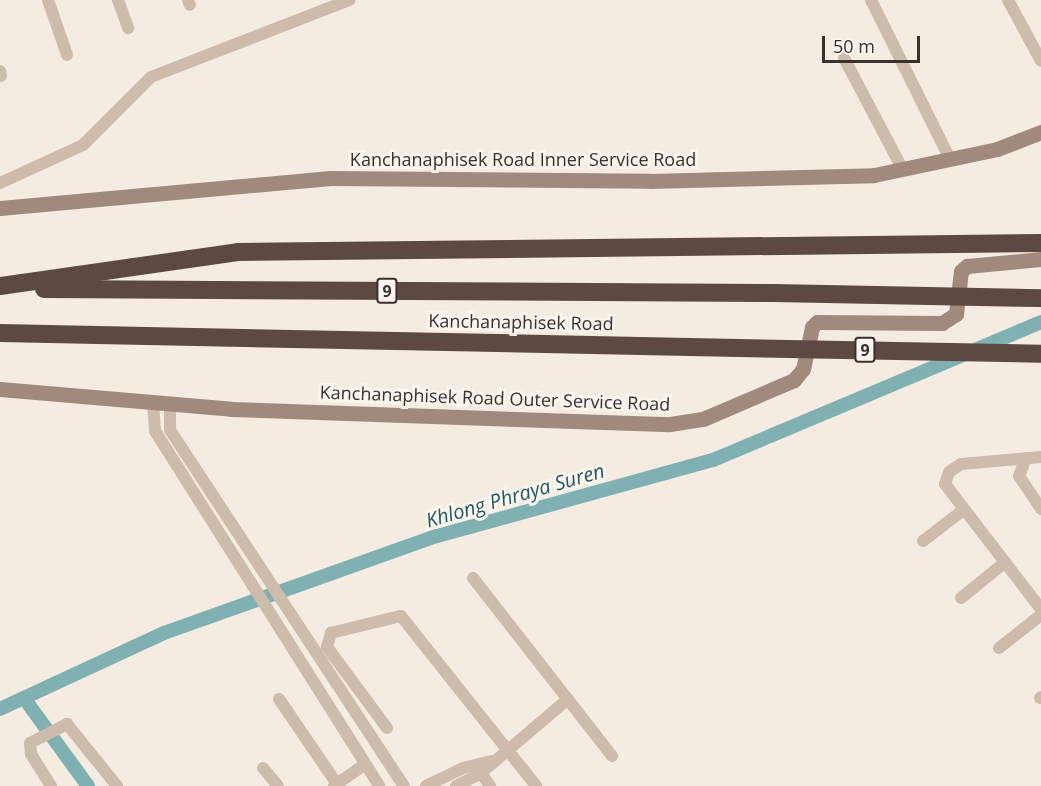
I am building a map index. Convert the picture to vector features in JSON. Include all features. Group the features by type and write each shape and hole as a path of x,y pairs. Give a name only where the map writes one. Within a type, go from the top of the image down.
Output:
{"highway":[{"path":"0,287 238,252 1041,243"},
{"name":"Kanchanaphisek Road","path":"0,287 774,293 1041,298"},
{"name":"Kanchanaphisek Road","path":"0,333 1041,354"}],"main road":[{"name":"Kanchanaphisek Road Inner Service Road","path":"0,207 330,178 650,181 874,175 997,149 1041,132"},
{"name":"Kanchanaphisek Road Outer Service Road","path":"0,389 170,404 658,424 703,419 794,380 803,369 812,327 818,321 942,322 956,314 961,271 967,266 1041,259"}],"street":[{"path":"48,0 66,55"},
{"path":"118,0 128,28"},
{"path":"0,183 83,145 151,77 350,0"},
{"path":"871,0 950,159"},
{"path":"1008,0 1041,61"},
{"path":"844,58 902,168"},
{"path":"153,402 155,431 226,547 379,786"},
{"path":"170,404 171,430 325,669 404,786"},
{"path":"1041,457 961,464 949,472 945,484 947,492 1041,609"},
{"path":"1026,458 1019,476 1041,509"},
{"path":"923,541 962,511"},
{"path":"212,524 226,517"},
{"path":"961,597 1004,563"},
{"path":"473,578 612,756"},
{"path":"999,648 1041,615"},
{"path":"387,728 327,647 331,633 401,616 536,786"},
{"path":"310,678 325,669"},
{"path":"279,699 336,785 364,765"},
{"path":"456,786 480,773 491,761 568,699"},
{"path":"51,786 31,754 30,743 67,724 74,728 117,786"},
{"path":"426,786 463,768 491,761"},
{"path":"264,768 278,786"},
{"path":"480,773 490,786"}],"waterway":[{"name":"Khlong Phraya Suren","path":"0,709 164,633 437,536 713,460 1041,322"},
{"path":"24,698 88,786"}]}
